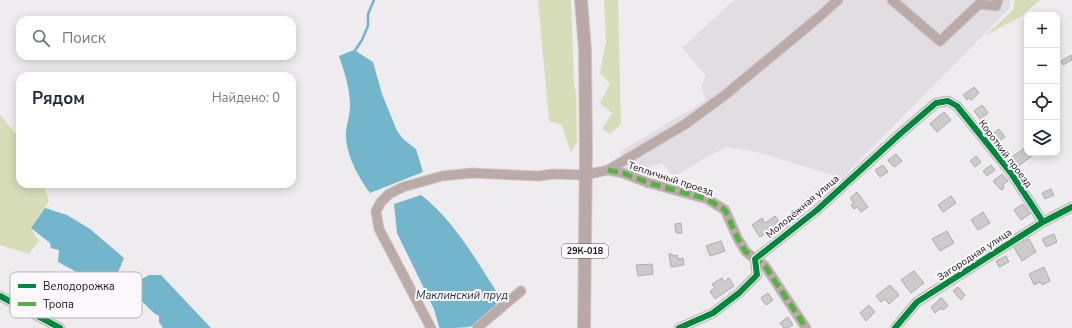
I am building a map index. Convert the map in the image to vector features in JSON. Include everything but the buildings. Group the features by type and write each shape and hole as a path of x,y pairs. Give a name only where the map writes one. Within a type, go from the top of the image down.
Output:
{"main road":[{"name":"29К-018","path":"581,0 585,50 586,150 584,328"}],"street":[{"path":"431,328 379,229 376,211 381,202 389,194 403,187 442,176 472,173 538,176 554,174 585,175 608,170 684,125 725,95 820,17 838,0"},
{"path":"892,0 940,40 979,4 996,6 998,0"},
{"name":"Короткий проезд","path":"948,101 957,106 1011,173 1043,222"},
{"name":"Молодёжная улица","path":"755,259 817,210 837,190 936,103 948,101"},
{"name":"Тепличный проезд","path":"608,170 622,173 719,205 725,210 738,239 746,252 765,266 806,328"},
{"name":"Загородная улица","path":"895,328 918,302 1043,222 1072,207"},
{"path":"679,328 713,313 739,293 757,275 755,259"},
{"path":"477,328 521,291"},
{"path":"0,296 10,303"},
{"path":"34,318 43,324 60,328"}],"shaded area":[{"path":"734,0 1010,0 1009,9 842,178 757,152 727,147 674,177 662,163 647,168 625,169 620,152 706,100 701,86 706,76 682,48"}],"green space":[{"path":"538,0 571,0 577,142 571,153 562,125 549,121"},
{"path":"604,0 618,0 621,124 610,134 602,129 612,113 600,103 610,84 600,73 606,42"},
{"path":"1015,0 1040,0 1024,12 1020,17 985,36 1013,10"},
{"path":"0,115 16,134 16,188 44,188 49,201 31,228 39,241 29,254 0,245"}],"water":[{"path":"354,50 373,62 382,94 397,131 403,139 416,149 423,172 370,193 353,164 346,140 350,99 339,56"},
{"name":"Маклинский пруд","path":"421,195 433,205 455,229 500,297 487,315 469,327 439,327 434,309 397,233 394,204"},
{"path":"45,208 67,215 90,229 124,258 118,272 77,272 58,262 59,250 51,248 50,243 31,228"},
{"path":"149,275 161,275 211,328 163,328 159,322 159,316 142,302 142,279"}],"waterway":[{"path":"354,52 362,40 368,26 368,14 374,0"}],"marked path":[{"path":"608,170 623,173 649,183 707,199 725,210 738,239 746,252 765,266 806,328"}],"cycle path":[{"path":"679,328 713,313 739,293 757,275 755,259 817,210 936,103 948,101 957,106 1011,173 1043,222"},
{"path":"895,328 917,302 1043,222 1072,207"},
{"path":"0,296 10,301"},
{"path":"41,318 60,328"}]}
